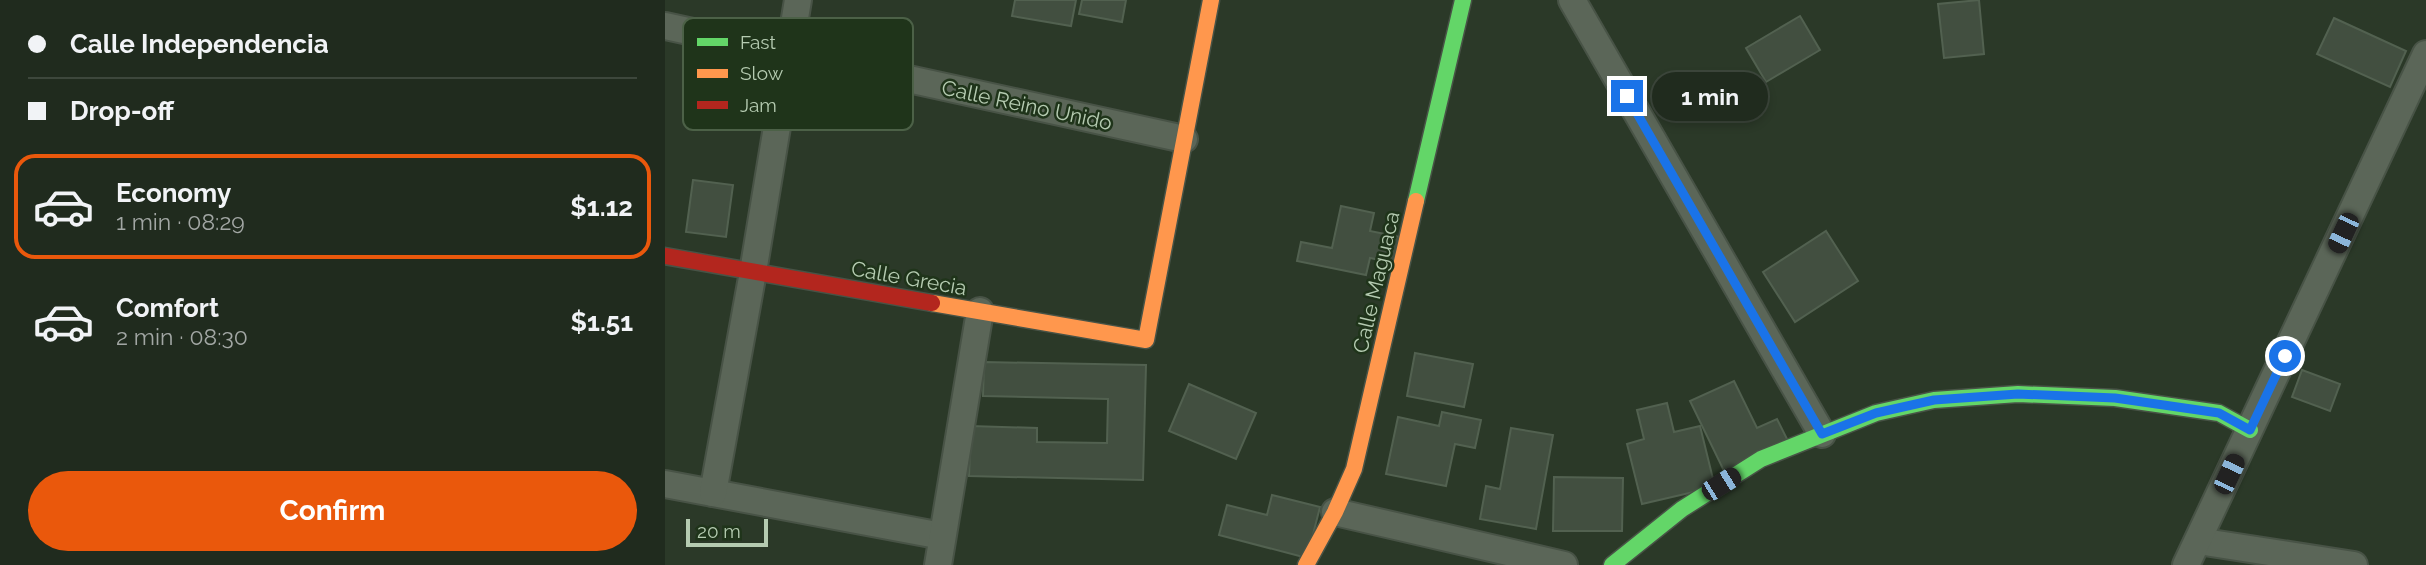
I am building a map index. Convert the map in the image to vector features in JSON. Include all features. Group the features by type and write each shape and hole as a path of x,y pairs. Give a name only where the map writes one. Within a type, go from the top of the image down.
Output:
{"street":[{"path":"795,18 798,0"},
{"path":"1184,139 1211,0"},
{"name":"Calle Maguaca","path":"1306,565 1335,512 1354,469 1463,0"},
{"path":"1572,0 1822,434"},
{"name":"Calle Reino Unido","path":"665,26 683,30"},
{"path":"2186,565 2426,54"},
{"name":"Calle Reino Unido","path":"913,80 1184,139"},
{"path":"713,493 776,130"},
{"name":"Calle Grecia","path":"665,256 1146,340 1184,139"},
{"path":"938,565 980,311"},
{"path":"1612,565 1682,509 1761,459 1876,413 1934,400 2018,394 2115,398 2219,413 2250,430"},
{"path":"665,484 942,536"},
{"path":"1335,512 1564,565"},
{"path":"2198,541 2354,565"}],"building":[{"path":"1015,0 1076,0 1071,26 1012,16"},
{"path":"1082,0 1126,0 1122,22 1079,14"},
{"path":"1979,0 1984,54 1944,58 1938,4"},
{"path":"1800,16 1820,50 1766,82 1746,48"},
{"path":"2334,18 2406,51 2390,87 2317,54"},
{"path":"693,180 733,185 726,237 686,232"},
{"path":"1341,206 1374,213 1370,231 1400,237 1395,263 1370,258 1366,275 1297,261 1301,242 1332,248"},
{"path":"1826,231 1858,281 1795,322 1763,272"},
{"path":"1415,353 1473,364 1464,407 1407,396"},
{"path":"984,362 1146,365 1143,480 969,476 971,426 1037,428 1037,442 1107,443 1108,399 983,396"},
{"path":"2302,370 2340,384 2330,411 2292,397"},
{"path":"1734,381 1757,428 1777,419 1789,443 1725,473 1690,401"},
{"path":"1189,384 1256,413 1236,459 1169,431"},
{"path":"1667,403 1674,432 1700,426 1715,487 1642,504 1627,444 1644,439 1637,410"},
{"path":"1442,412 1481,420 1475,448 1455,444 1446,486 1386,474 1398,417 1439,426"},
{"path":"1511,428 1553,435 1536,529 1480,519 1486,486 1500,489"},
{"path":"1554,477 1623,478 1622,531 1553,531"},
{"path":"1272,495 1320,507 1307,558 1219,535 1227,505 1267,515"}],"traffic: fast":[{"path":"1416,201 1463,0"},
{"path":"1612,565 1682,509 1761,459 1876,413 1934,400 2018,394 2115,398 2219,413 2250,430"}],"traffic: slow":[{"path":"932,303 1146,340 1211,0"},
{"path":"1306,565 1335,512 1354,469 1416,201"}],"traffic: jam":[{"path":"665,256 932,303"}],"route":[{"path":"1627,96 1822,434 1876,413 1934,400 2018,394 2115,398 2219,413 2250,430 2285,356"}]}
